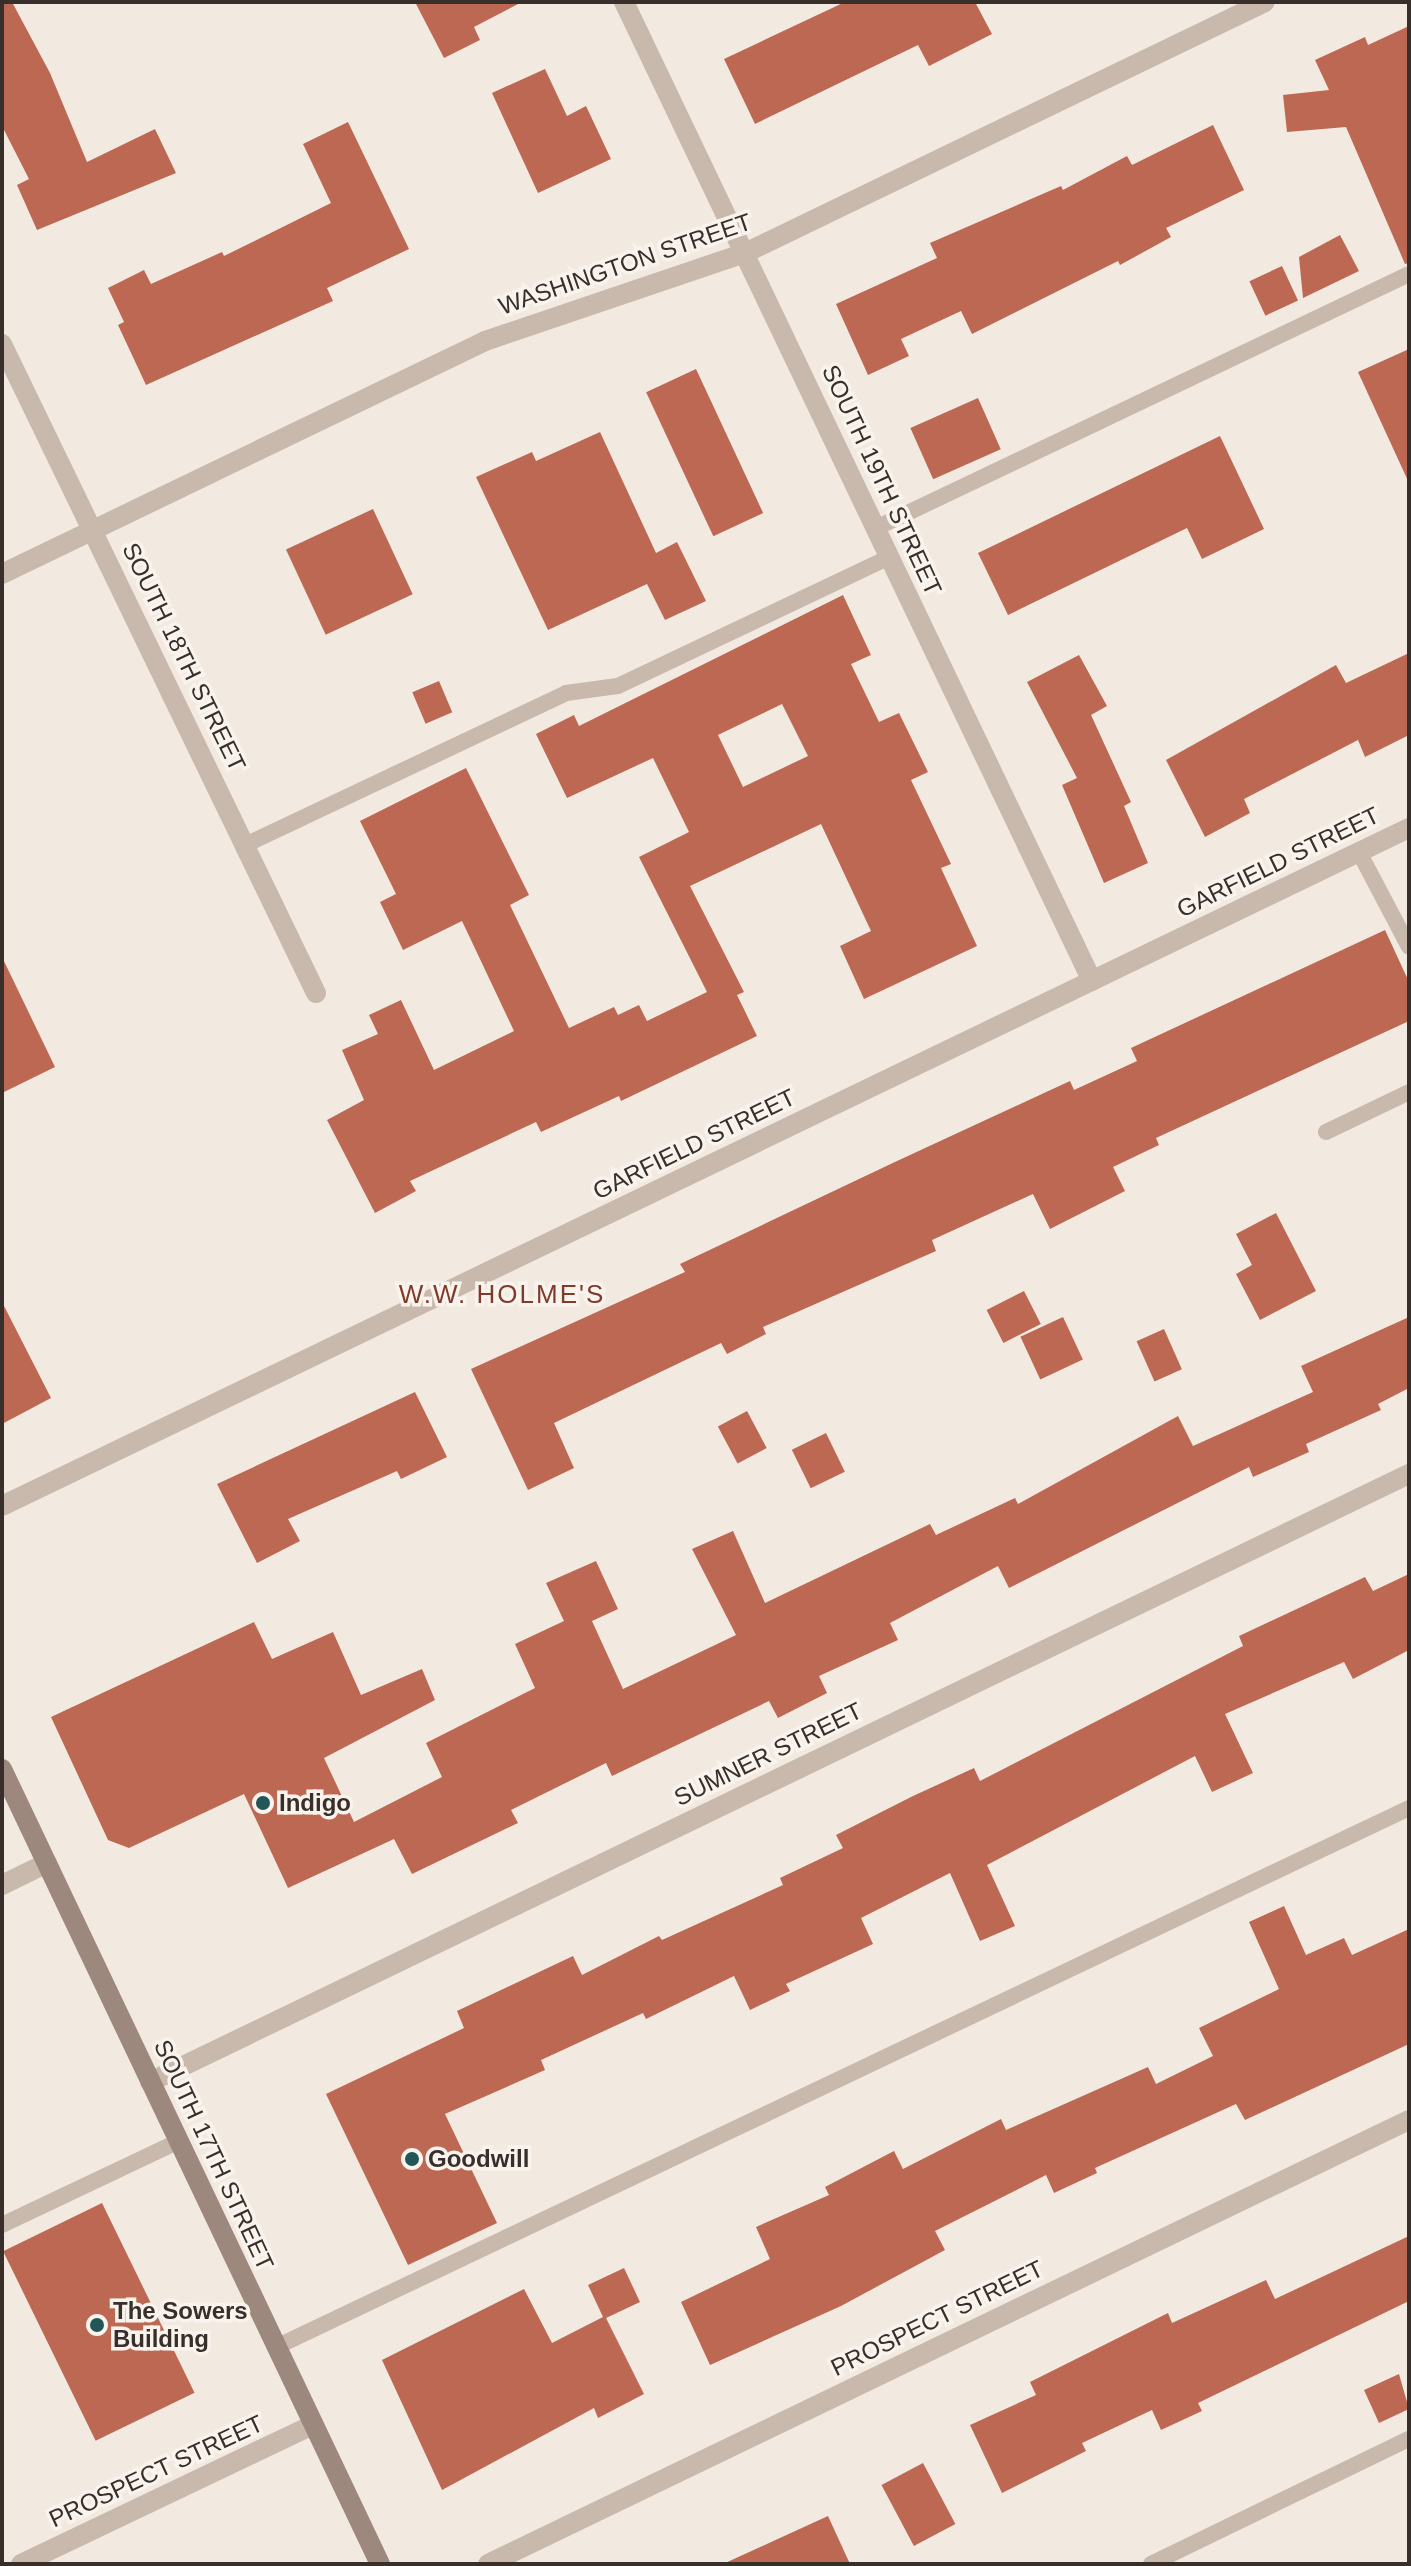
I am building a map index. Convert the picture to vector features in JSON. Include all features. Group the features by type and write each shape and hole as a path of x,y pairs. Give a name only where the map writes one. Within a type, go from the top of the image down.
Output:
{"main road":[{"name":"SOUTH 17TH STREET","path":"2,1769 380,2564"}],"street":[{"name":"SOUTH 19TH STREET","path":"624,2 1092,981"},
{"name":"WASHINGTON STREET","path":"2,574 485,341 745,253 1265,2"},
{"name":"SOUTH 18TH STREET","path":"2,344 316,993"},
{"name":"GARFIELD STREET","path":"2,1506 1409,828"},
{"name":"SUMNER STREET","path":"150,2082 1409,1474"},
{"path":"2,1885 47,1863"},
{"name":"PROSPECT STREET","path":"488,2564 1409,2120"},
{"name":"PROSPECT STREET","path":"21,2564 313,2425"}],"lane":[{"path":"876,528 1409,274"},
{"path":"245,845 566,693 618,686 890,557"},
{"path":"1359,852 1409,947"},
{"path":"1326,1132 1409,1092"},
{"path":"276,2347 1409,1808"},
{"path":"2,2225 179,2141"},
{"path":"1151,2564 1409,2439"}],"building":[{"path":"2,2 12,2 50,73 87,162 155,129 176,173 37,230 17,185 29,179 2,126"},
{"path":"415,2 522,2 474,27 480,40 444,58"},
{"path":"845,2 975,2 992,34 929,66 918,45 755,124 724,59"},
{"path":"1409,26 1409,263 1405,264 1346,127 1287,132 1283,95 1329,90 1315,60 1365,37 1368,45"},
{"path":"545,69 567,116 586,106 611,159 538,193 492,93"},
{"path":"348,122 409,249 327,288 333,301 146,385 118,325 124,322 108,288 144,270 151,284 222,252 224,256 331,203 303,144"},
{"path":"1213,125 1244,190 1166,228 1171,237 1120,265 1118,261 972,334 961,311 901,339 909,356 868,375 836,304 937,258 930,243 1061,186 1063,190 1127,156 1132,165"},
{"path":"1340,235 1359,271 1303,298 1299,257"},
{"path":"1282,266 1298,300 1265,316 1249,281"},
{"path":"1409,349 1409,483 1358,372"},
{"path":"696,369 763,513 713,536 646,392"},
{"path":"978,398 1001,449 933,479 910,428"},
{"path":"600,432 656,553 677,542 706,601 665,620 647,584 548,630 476,477 532,452 536,461"},
{"path":"1220,436 1264,529 1202,559 1187,528 1008,615 978,553"},
{"path":"373,509 413,594 326,635 286,550"},
{"path":"843,595 871,655 851,664 879,722 899,713 928,772 911,780 951,864 941,868 977,946 864,999 840,946 871,931 821,824 690,886 744,992 737,995 757,1036 621,1101 619,1096 541,1132 536,1122 410,1181 416,1191 375,1213 327,1120 364,1100 342,1050 378,1034 369,1015 401,1000 434,1070 514,1031 462,921 403,950 380,902 396,894 360,821 466,768 529,895 510,905 569,1028 614,1007 618,1015 639,1005 647,1021 707,992 639,857 689,832 653,758 567,798 536,734 574,715 579,726","holes":["782,704 808,756 743,787 718,735"]},
{"path":"1409,653 1409,735 1365,757 1358,740 1244,799 1250,813 1205,837 1166,760 1336,665 1346,683"},
{"path":"1079,655 1107,706 1091,715 1131,802 1124,806 1148,863 1104,883 1062,785 1077,778 1027,682"},
{"path":"439,681 452,712 426,724 412,692"},
{"path":"1385,930 1409,982 1409,1021 1156,1138 1159,1145 1113,1167 1125,1191 1050,1229 1033,1194 932,1240 936,1251 763,1327 766,1334 727,1354 721,1343 554,1423 574,1468 528,1490 471,1369 685,1272 680,1264 897,1161 1070,1081 1074,1090 1137,1061 1131,1048"},
{"path":"2,957 55,1067 2,1093"},
{"path":"1276,1213 1316,1291 1260,1320 1236,1274 1252,1265 1236,1234"},
{"path":"1024,1291 1041,1324 1003,1343 987,1310"},
{"path":"2,1302 51,1398 2,1424"},
{"path":"1063,1317 1083,1360 1040,1379 1020,1337"},
{"path":"1409,1317 1409,1388 1378,1404 1381,1410 1306,1444 1309,1452 1253,1477 1249,1467 1009,1588 998,1566 890,1623 898,1640 819,1676 827,1693 778,1718 769,1701 612,1776 606,1763 511,1810 518,1823 412,1874 394,1839 288,1888 244,1794 129,1848 108,1840 51,1717 254,1622 272,1659 333,1632 361,1695 422,1669 435,1700 324,1758 354,1822 442,1777 426,1743 535,1688 515,1644 564,1621 546,1583 596,1561 618,1609 592,1621 623,1689 736,1635 692,1549 733,1531 765,1603 930,1524 936,1535 1015,1498 1018,1504 1178,1416 1193,1446 1313,1392 1301,1366"},
{"path":"1164,1329 1182,1369 1154,1381 1137,1341"},
{"path":"415,1392 447,1457 401,1479 397,1471 288,1519 300,1541 257,1563 217,1484"},
{"path":"747,1411 767,1448 738,1464 718,1426"},
{"path":"826,1433 845,1472 811,1488 792,1450"},
{"path":"1409,1574 1409,1650 1353,1679 1344,1662 1225,1714 1253,1773 1212,1792 1195,1756 987,1865 1015,1926 980,1941 950,1873 861,1918 873,1944 786,1984 790,1991 750,2010 734,1976 646,2019 643,2013 541,2060 545,2070 445,2114 497,2223 408,2265 326,2094 464,2028 457,2011 573,1956 582,1975 659,1936 662,1940 783,1885 780,1878 843,1848 836,1835 913,1796 974,1768 980,1781 1243,1646 1239,1636 1365,1577 1373,1591"},
{"path":"1284,1906 1306,1955 1344,1938 1352,1955 1409,1929 1409,2044 1245,2120 1236,2104 1095,2168 1097,2173 1054,2193 1046,2175 935,2231 945,2250 841,2306 710,2365 681,2302 770,2259 756,2227 829,2195 825,2187 894,2151 903,2169 1001,2119 1006,2130 1148,2067 1156,2084 1213,2056 1199,2028 1279,1989 1249,1922"},
{"name":"The Sowers Building","path":"102,2203 194,2393 96,2441 3,2251"},
{"path":"1409,2236 1409,2301 1198,2403 1202,2411 1161,2430 1152,2410 1082,2443 1086,2451 1002,2493 970,2425 1036,2395 1030,2382 1168,2313 1172,2323 1266,2280 1275,2299"},
{"path":"624,2268 640,2302 606,2318 644,2394 598,2418 594,2408 442,2490 382,2360 524,2289 552,2343 603,2317 588,2285"},
{"path":"1399,2374 1409,2409 1379,2423 1364,2390"},
{"path":"923,2463 955,2524 914,2546 882,2485"},
{"path":"828,2516 850,2564 723,2564"}],"place":[{"name":"Indigo","path":"263,1803"},
{"name":"Goodwill","path":"412,2159"},
{"name":"The Sowers Building","path":"97,2325"}],"district":[{"name":"W.W. HOLME'S","path":"502,1295"}]}
